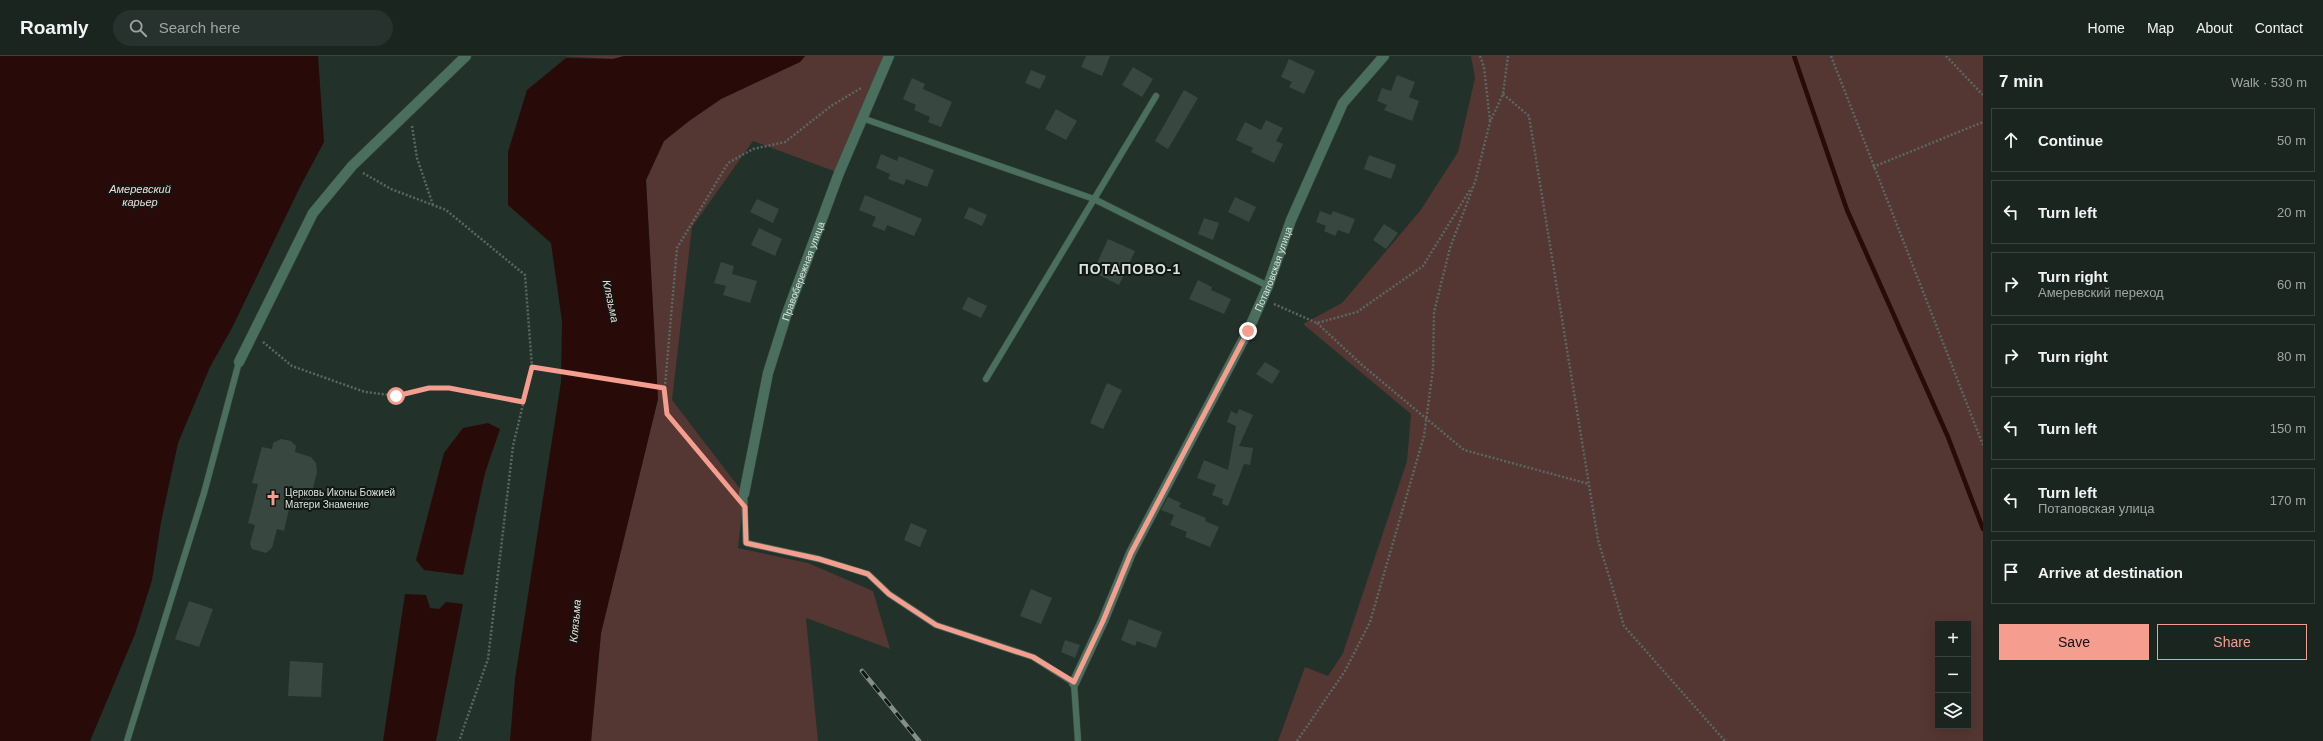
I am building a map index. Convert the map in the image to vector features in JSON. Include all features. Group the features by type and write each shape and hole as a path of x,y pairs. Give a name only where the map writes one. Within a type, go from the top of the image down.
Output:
{"street":[{"path":"239,362 313,213 352,166 466,56"},
{"name":"Правобережная улица","path":"744,494 768,373 786,316 839,173 889,56"},
{"name":"Потаповская улица","path":"1074,682 1103,621 1131,553 1263,300 1291,220 1343,103 1384,56"}],"lane":[{"path":"986,379 1156,96"},
{"path":"862,118 1094,200 1268,286"},
{"path":"127,741 202,500 239,362"},
{"path":"744,494 746,543 819,559 868,574 889,594 936,625 1033,657 1074,682 1078,741"}],"path":[{"path":"1480,56 1484,67 1490,122"},
{"path":"1297,741 1345,671 1370,622 1424,436 1433,369 1434,312 1450,248 1474,182 1490,122 1503,94 1508,56"},
{"path":"1831,56 1873,167 1983,445"},
{"path":"1946,56 1983,95"},
{"path":"745,507 667,414 664,388 677,248 728,163 753,149 785,142 831,106 862,87"},
{"path":"1503,94 1530,116 1598,540 1624,626 1725,741"},
{"path":"410,110 417,158 433,205"},
{"path":"1873,167 1983,122"},
{"path":"352,166 391,190 446,210 525,275 532,367 513,446 488,659 459,741"},
{"path":"1317,323 1357,312 1423,266 1474,182"},
{"path":"1263,300 1317,323 1362,365 1464,450 1589,484"},
{"path":"253,334 292,366 365,392 396,396 429,388 449,388 523,402"},
{"path":"532,367 664,388"}],"shaded area":[{"path":"560,56 624,56 613,59"},
{"path":"805,56 889,56 839,173 753,141 692,227 672,400 744,494 738,548 808,563 873,591 890,649 806,618 818,741 591,741 601,633 658,399 646,180 664,141 689,121 721,99 800,62"},
{"path":"1471,56 1983,56 1983,741 1278,741 1305,667 1328,676 1343,653 1407,461 1411,414 1303,324 1342,303 1420,211 1458,152 1475,78"}],"water":[{"name":"Амеревский карьер","path":"0,56 318,56 324,142 300,187 232,328 210,367 178,443 161,522 152,580 135,634 90,741 0,741"},
{"name":"Клязьма","path":"624,56 805,56 800,62 721,99 689,121 664,141 646,180 658,399 601,633 591,741 510,741 515,679 561,382 562,321 551,243 508,205 508,152 527,90 566,58 613,59"},
{"path":"488,423 500,429 485,473 463,575 424,570 416,560 444,453 463,428"},
{"path":"405,594 426,595 430,608 439,609 446,602 463,604 436,741 383,741"}],"building":[{"path":"1086,56 1110,56 1102,76 1081,67"},
{"path":"1289,59 1315,71 1304,94 1289,87 1292,82 1281,77"},
{"path":"1133,67 1153,79 1142,97 1122,85"},
{"path":"1031,70 1046,76 1040,89 1025,83"},
{"path":"1397,75 1415,82 1409,97 1419,101 1412,121 1384,110 1387,105 1377,101 1382,88 1391,91"},
{"path":"912,78 925,84 923,89 952,102 941,127 928,122 930,117 914,110 916,105 903,99"},
{"path":"1184,90 1198,98 1168,149 1155,141"},
{"path":"1056,109 1077,121 1066,140 1045,129"},
{"path":"1266,120 1283,128 1276,141 1283,144 1274,163 1251,152 1253,148 1236,140 1245,122 1261,130"},
{"path":"881,154 897,161 899,156 934,170 927,187 906,179 904,185 888,179 890,174 876,168"},
{"path":"1369,155 1396,165 1391,179 1364,169"},
{"path":"865,195 922,219 914,236 887,225 885,231 872,226 876,217 859,210"},
{"path":"1235,197 1256,207 1249,222 1228,212"},
{"path":"757,199 779,209 773,223 750,212"},
{"path":"969,207 987,215 982,226 964,218"},
{"path":"1320,211 1331,215 1333,211 1355,219 1349,234 1338,230 1335,236 1324,231 1326,226 1316,222"},
{"path":"1204,218 1219,223 1213,240 1198,234"},
{"path":"1384,224 1398,233 1386,249 1373,240"},
{"path":"759,228 782,239 775,256 751,245"},
{"path":"1108,239 1135,251 1119,285 1093,272"},
{"path":"721,262 734,266 732,274 757,281 750,303 723,295 726,286 714,283"},
{"path":"1198,280 1212,287 1211,290 1231,299 1224,314 1189,299"},
{"path":"968,297 987,306 981,318 962,309"},
{"path":"1265,362 1280,371 1272,384 1256,374"},
{"path":"1107,383 1122,390 1103,429 1090,423"},
{"path":"1239,409 1253,415 1239,446 1253,448 1250,465 1244,464 1228,506 1222,504 1223,499 1212,495 1216,485 1197,478 1204,460 1228,470 1236,426 1227,422 1231,411 1237,414"},
{"name":"Церковь Иконы Божией Матери Знамение","path":"281,439 291,441 296,446 295,452 311,457 316,463 317,472 310,500 292,496 284,531 277,529 272,548 266,553 252,549 250,544 255,525 248,523 258,484 252,483 262,447 272,449 273,443"},
{"path":"1168,497 1181,503 1179,507 1206,518 1205,521 1219,527 1210,547 1185,537 1187,532 1170,525 1174,515 1161,510"},
{"path":"911,523 927,530 920,547 904,540"},
{"path":"1031,589 1052,598 1041,624 1020,616"},
{"path":"189,601 213,609 199,647 175,639"},
{"path":"1129,619 1162,632 1156,648 1137,641 1135,646 1121,640"},
{"path":"1065,640 1080,645 1075,658 1061,652"},
{"path":"290,661 323,663 321,697 288,696"}],"waterway":[{"path":"1794,56 1847,210 1948,437 1983,529"}],"railway":[{"path":"862,671 919,741"}],"place":[{"name":"Церковь Иконы Божией Матери Знамение","path":"273,498"}],"district":[{"name":"ПОТАПОВО-1","path":"1130,269"}],"route":[{"path":"396,396 429,388 449,388 523,402 532,367 664,388 667,414 745,507 746,543 819,559 868,574 889,594 936,625 1033,657 1074,682 1103,621 1131,553 1248,331"}]}
